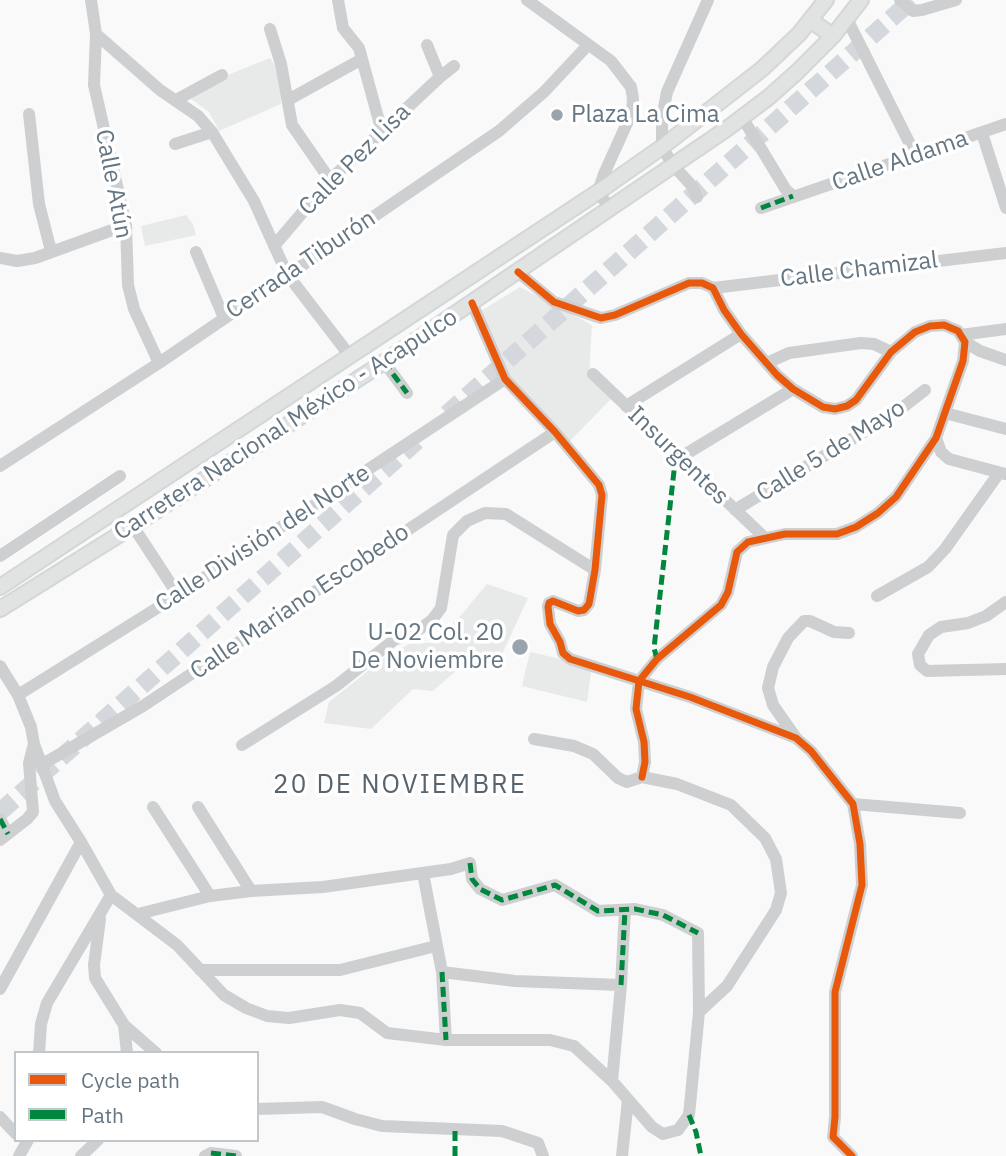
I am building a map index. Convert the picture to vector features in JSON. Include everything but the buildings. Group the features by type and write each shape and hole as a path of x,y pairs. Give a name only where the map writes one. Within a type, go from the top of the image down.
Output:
{"main road":[{"name":"Carretera Nacional México - Acapulco","path":"0,587 662,147 762,69 826,0"},
{"name":"Carretera Nacional México - Acapulco","path":"0,610 384,362 742,117 769,97 834,36 861,0"},
{"path":"810,20 834,36"}],"street":[{"name":"Calle Atún","path":"91,0 96,34 94,85 126,225 128,285 134,309 159,363"},
{"path":"338,0 343,28 359,48 382,132"},
{"path":"527,0 617,68 631,87 632,112 598,192 609,207"},
{"path":"697,197 692,186 662,147 663,118 667,92 708,0"},
{"path":"900,0 913,11 956,0"},
{"path":"847,19 916,156"},
{"path":"270,29 281,64 292,125 330,180"},
{"path":"96,34 160,90 198,116 212,132 254,201 287,274 350,356"},
{"path":"427,45 440,77"},
{"name":"Cerrada Tiburón","path":"0,466 159,363 499,131 544,92 588,45"},
{"path":"288,100 362,59"},
{"name":"Calle Pez Lisa","path":"274,246 330,180 454,66"},
{"path":"176,100 222,75"},
{"path":"29,114 39,204 51,251"},
{"path":"742,117 786,190 793,196"},
{"name":"Calle Aldama","path":"761,208 1006,124"},
{"path":"175,144 212,132"},
{"path":"982,133 1006,208"},
{"path":"0,258 17,261 35,258 126,225"},
{"path":"196,253 224,318"},
{"name":"Calle Chamizal","path":"518,272 554,302 601,318 615,315 689,283 702,283 713,288 1006,253"},
{"path":"713,288 741,334 767,363 793,389 823,407 835,409 856,400 891,352 915,332 930,326 944,325 958,331 963,339 980,351 1006,360"},
{"path":"472,303 505,379 555,432 599,485 603,495 596,570 589,604 584,610 578,611 553,601 549,603 550,624 563,653 570,659 690,697 796,738"},
{"path":"963,339 1006,329"},
{"path":"626,406 741,334"},
{"path":"642,777 645,762 644,742 636,709 639,681 657,659 721,605 728,592 737,552 748,542 785,534 837,534 856,527 878,513 896,496 936,438 963,361 963,339"},
{"path":"767,363 789,353 861,343 874,344 891,352"},
{"path":"384,362 407,393"},
{"name":"Insurgentes","path":"593,374 764,537"},
{"name":"Calle División del Norte","path":"18,695 178,596 505,379"},
{"path":"681,457 793,389"},
{"name":"Calle 5 de Mayo","path":"736,510 898,411 925,390"},
{"path":"946,413 1006,429"},
{"name":"Calle Mariano Escobedo","path":"41,765 143,706 555,432"},
{"path":"877,596 928,567 1003,474 949,459 941,452 936,438"},
{"path":"0,556 120,476"},
{"path":"242,745 336,686 394,640 417,631 432,620 441,608 453,535 467,521 485,513 506,513 596,570"},
{"path":"133,526 178,596"},
{"path":"1006,603 986,616 968,623 940,627 929,635 918,654 920,665 927,671 1006,669"},
{"path":"849,633 834,632 804,621 788,638 773,667 768,688 772,705 796,738 811,751 853,804 860,844 862,885 835,992 833,1137 852,1156"},
{"path":"0,666 18,695 55,801 111,895 177,945 224,995 267,1016 289,1018 340,1010 360,1013 387,1033 446,1040 550,1040 574,1046 611,1081 652,1127 663,1133 678,1130 689,1115 699,1012 698,933 663,915 635,909 598,911 555,885 502,900 480,889 472,879 470,863 423,873 323,887 210,896 138,914"},
{"path":"534,739 574,746 593,754 618,778 627,782 642,777 677,784 731,806 765,838 776,859 781,894 776,911 727,986 699,1012"},
{"path":"0,819 4,837 33,812 29,763 34,744"},
{"path":"853,804 960,813"},
{"path":"153,807 210,896"},
{"path":"198,807 251,891"},
{"path":"0,989 81,842"},
{"path":"423,873 442,972 446,1040"},
{"path":"40,1051 41,1024 47,1003 111,895"},
{"path":"611,1081 621,985 625,910"},
{"path":"101,911 94,965 95,978 124,1026 154,1051"},
{"path":"200,970 340,970 436,946"},
{"path":"442,972 515,981 621,985"},
{"path":"124,1026 127,1051"},
{"path":"622,1156 628,1100"},
{"path":"259,1109 322,1107 382,1126 502,1131 538,1143 543,1156"},
{"path":"0,1117 14,1132"},
{"path":"82,1156 96,1142"},
{"path":"210,1151 236,1156"}],"shaded area":[{"path":"270,58 280,72 281,104 219,131 209,112 187,96 215,80"},
{"path":"186,215 193,224 196,235 145,246 141,226"},
{"path":"520,287 592,325 589,376 612,398 568,443 507,378 481,311"},
{"path":"487,584 528,598 497,665 466,662 433,691 413,689 371,729 324,723 329,702 388,655 411,643 430,643 457,620"},
{"path":"530,652 592,666 587,702 522,686"}],"tunnel":[{"path":"447,414 912,0"},
{"path":"0,812 418,440"}],"marked path":[{"path":"761,208 793,196"},
{"path":"384,362 407,393"},
{"path":"657,659 654,648 675,462 681,457"},
{"path":"0,819 8,834"},
{"path":"470,863 472,879 480,889 502,900 555,885 598,911 635,909 663,915 698,933"},
{"path":"621,985 625,910"},
{"path":"442,972 446,1040"},
{"path":"689,1115 701,1156"},
{"path":"455,1128 455,1156"},
{"path":"211,1153 236,1156"}],"cycle path":[{"path":"518,272 554,302 601,318 615,315 689,283 702,283 713,288 741,334 777,375 793,389 823,407 835,409 856,400 891,352 915,332 930,326 944,325 958,331 965,342 963,361 936,438 896,497 856,527 837,534 785,534 748,542 737,552 728,592 721,605 657,659 639,681 636,709 644,742 645,762 642,777"},
{"path":"472,303 505,379 555,432 599,485 602,495 589,604 584,610 578,611 553,601 548,607 550,624 563,653 570,659 690,697 796,738 811,751 853,804 860,844 862,885 835,992 833,1137 852,1156"}],"place":[{"name":"Plaza La Cima","path":"557,115"},
{"name":"U-02 Col. 20 De Noviembre","path":"520,647"}],"district":[{"name":"20 DE NOVIEMBRE","path":"400,785"}]}
